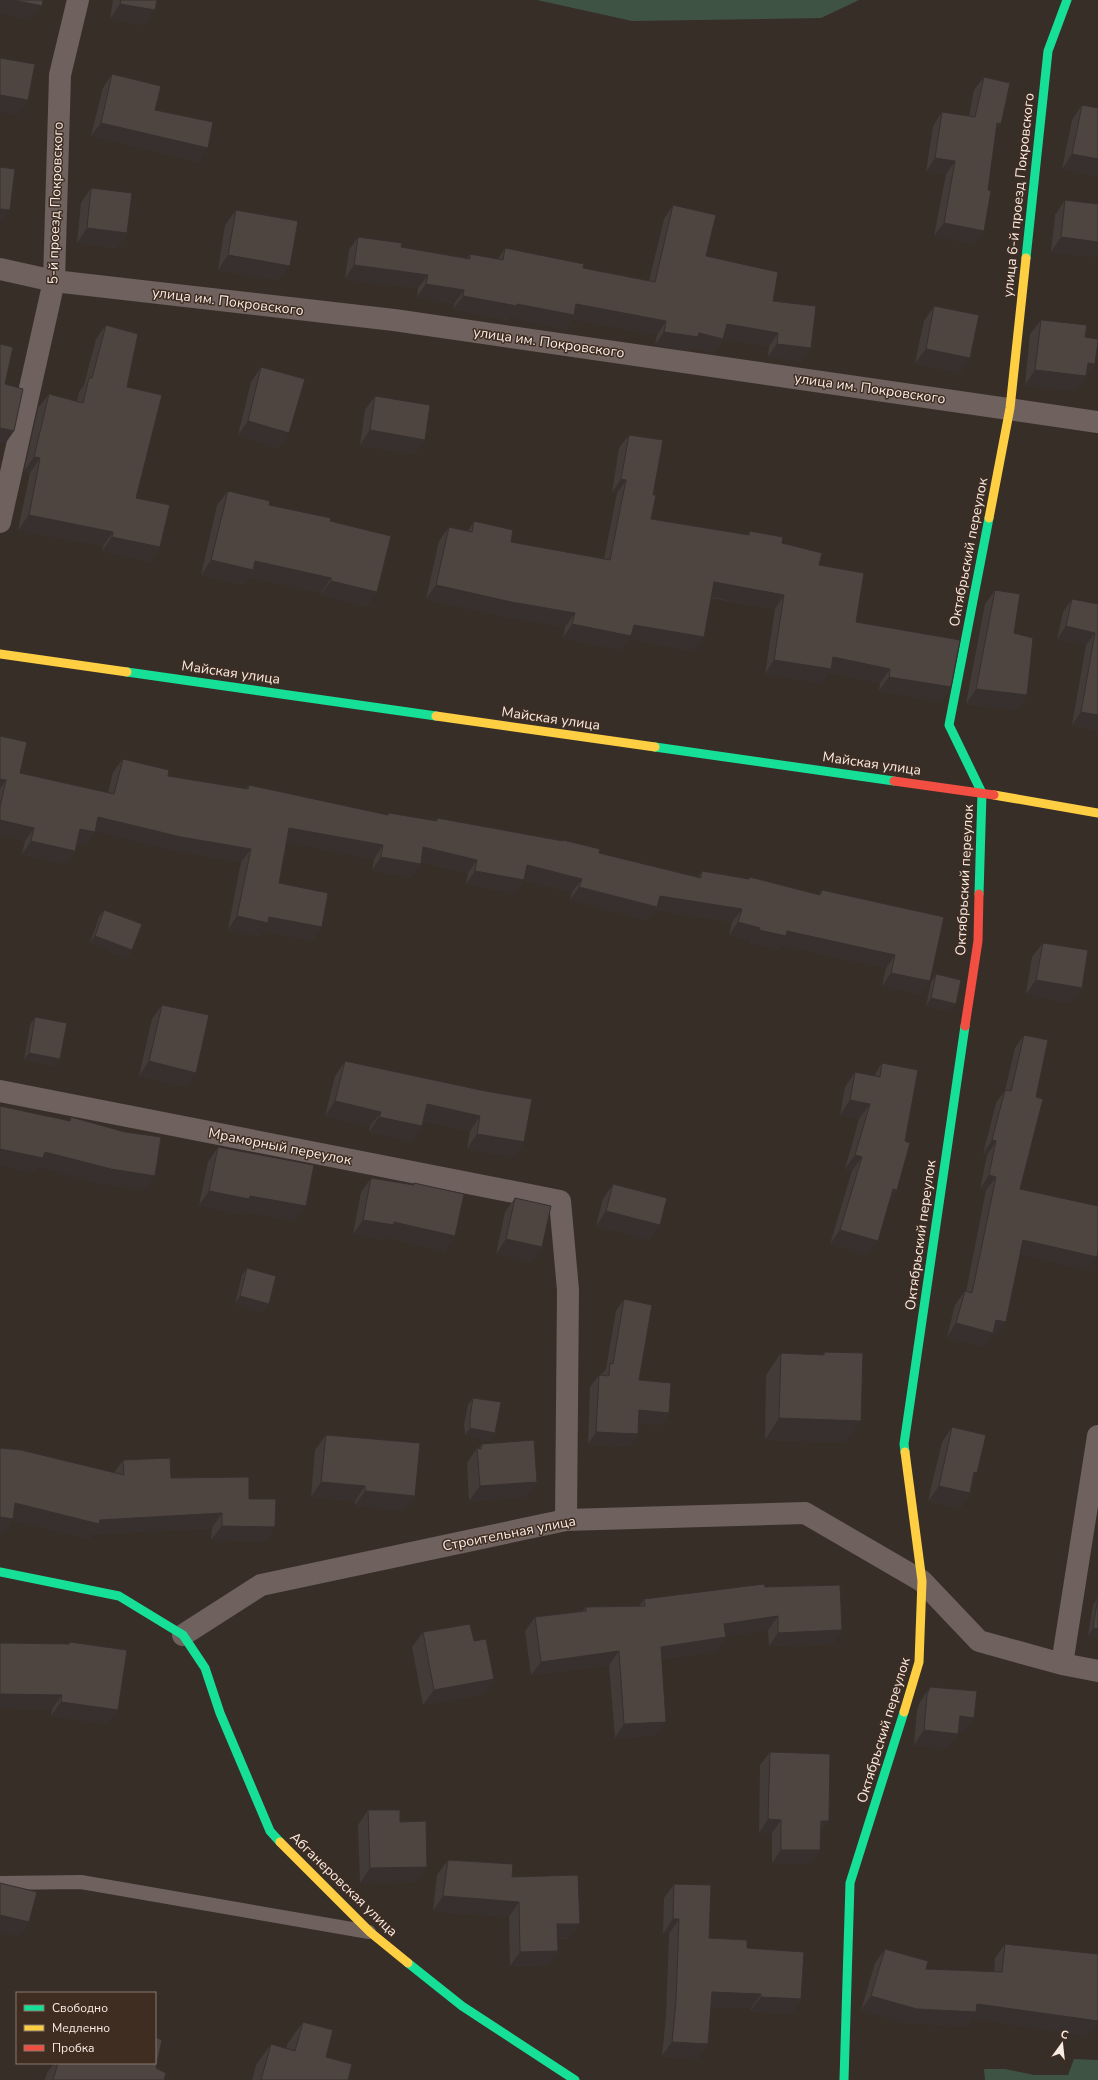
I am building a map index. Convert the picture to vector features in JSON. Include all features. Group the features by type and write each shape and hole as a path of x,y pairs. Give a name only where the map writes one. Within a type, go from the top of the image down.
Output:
{"street":[{"name":"5-й проезд Покровского","path":"0,522 54,281 60,75 78,0"},
{"name":"улица 6-й проезд Покровского","path":"1010,402 1048,52 1067,0"},
{"name":"улица им. Покровского","path":"0,269 54,281 394,320 1010,402 1098,422"},
{"name":"Октябрьский переулок","path":"844,2080 850,1883 920,1662 922,1581 904,1444 978,942 982,793 949,725 1010,402"},
{"name":"Майская улица","path":"0,654 982,793 1098,814"},
{"name":"Мраморный переулок","path":"0,1091 560,1201 568,1290 566,1520"},
{"path":"1062,1664 1098,1436"},
{"name":"Строительная улица","path":"183,1634 260,1585 566,1520 805,1513 922,1581 979,1641 1062,1664 1098,1671"},
{"path":"0,1572 32,1577 119,1596 183,1634"},
{"name":"Абганеровская улица","path":"183,1634 205,1668 220,1713 270,1831 370,1932 462,2006 575,2080"}],"lane":[{"path":"0,1883 81,1882 370,1932"}],"green space":[{"path":"537,0 859,0 821,18 632,21"},
{"path":"1074,2059 1098,2060 1098,2080 985,2080 984,2069 1005,2069 1034,2075 1068,2075"}],"building":[{"path":"13,0 43,0 42,6"},
{"path":"121,0 157,0 155,10 120,4"},
{"path":"0,58 35,64 28,100 0,95"},
{"path":"112,74 161,86 155,110 213,122 208,148 101,123"},
{"path":"984,77 1010,83 1001,124 997,123 988,190 991,191 984,231 944,223 955,161 935,158 942,112 975,117"},
{"path":"1082,105 1098,108 1098,159 1072,154"},
{"path":"0,167 15,169 10,210 0,209"},
{"path":"91,188 132,193 127,233 87,228"},
{"path":"1065,200 1098,204 1098,242 1061,237"},
{"path":"673,205 716,215 706,256 778,272 773,301 816,306 811,348 777,344 778,333 727,324 723,339 699,333 698,337 664,332 666,321 576,304 574,315 517,304 517,306 463,296 464,290 426,284 428,275 354,265 358,237 402,243 401,247 470,259 470,254 503,260 505,248 584,264 583,268 655,282"},
{"path":"236,210 298,221 290,266 228,255"},
{"path":"934,306 979,315 970,358 926,349"},
{"path":"1041,320 1087,325 1085,337 1098,339 1098,341 1095,364 1088,363 1086,376 1035,370"},
{"path":"106,325 138,334 127,387 162,395 136,498 170,505 160,547 112,537 113,532 29,515 40,458 34,457 49,394 83,403 89,378 92,378"},
{"path":"0,344 13,347 5,384 23,389 14,431 0,428"},
{"path":"261,367 305,379 289,433 248,421"},
{"path":"375,396 430,405 425,440 370,430"},
{"path":"629,435 663,440 653,495 656,495 651,519 749,535 750,531 783,537 782,543 822,553 819,565 864,573 856,622 960,640 951,687 889,677 890,669 833,657 831,669 774,660 784,595 714,582 704,637 634,625 631,636 572,624 575,613 511,602 436,585 449,527 472,532 474,521 513,530 511,542 610,560 626,480 621,479"},
{"path":"228,491 270,501 269,505 331,518 330,521 391,536 377,592 331,581 331,578 255,561 253,570 211,560"},
{"path":"995,590 1020,594 1014,633 1033,638 1027,695 976,689"},
{"path":"1072,599 1098,604 1098,715 1081,712 1095,633 1066,626"},
{"path":"0,736 27,742 20,773 114,794 123,759 169,770 168,776 248,789 249,785 388,815 389,813 437,821 437,818 563,840 600,849 599,853 701,878 702,871 749,879 750,877 820,895 822,890 944,917 930,981 891,973 895,955 787,931 786,936 759,930 760,928 738,922 742,909 660,896 657,907 579,887 582,879 527,865 524,880 475,871 477,860 423,847 421,864 381,857 383,845 289,828 279,883 328,893 322,927 269,917 268,923 237,916 251,849 181,837 98,817 95,832 80,829 75,851 31,841 34,828 0,820 0,807 6,780 0,779"},
{"path":"104,910 142,924 132,950 95,936"},
{"path":"1043,943 1088,950 1082,988 1036,980"},
{"path":"936,974 961,980 956,1004 931,998"},
{"path":"162,1005 209,1015 196,1073 149,1061"},
{"path":"35,1017 67,1023 60,1059 29,1053"},
{"path":"1024,1035 1048,1040 1036,1097 1043,1099 1020,1189 1098,1206 1098,1251 1097,1257 1023,1240 1006,1322 996,1320 993,1333 956,1323 965,1291 972,1293 996,1177 989,1175 996,1141 992,1140 1005,1090 1011,1091"},
{"path":"345,1061 485,1091 532,1099 524,1142 477,1134 480,1116 427,1104 422,1126 379,1117 381,1112 335,1101"},
{"path":"882,1063 918,1070 905,1141 910,1143 897,1190 893,1189 878,1241 840,1230 862,1157 855,1155 870,1104 850,1100 855,1072 880,1077"},
{"path":"0,1106 70,1121 71,1117 125,1132 161,1137 155,1176 111,1169 45,1152 43,1158 0,1149"},
{"path":"218,1147 314,1165 306,1206 250,1196 249,1199 209,1191"},
{"path":"371,1178 414,1185 414,1183 464,1194 455,1236 394,1222 394,1225 363,1220"},
{"path":"613,1184 667,1198 660,1225 606,1211"},
{"path":"515,1198 551,1206 542,1247 506,1239"},
{"path":"247,1268 276,1276 269,1304 240,1296"},
{"path":"624,1299 652,1305 639,1380 671,1383 669,1413 639,1410 638,1434 596,1432 599,1375 609,1376 610,1363 613,1364"},
{"path":"824,1352 863,1353 861,1421 779,1418 781,1353 824,1355"},
{"path":"473,1398 501,1402 495,1433 470,1428"},
{"path":"952,1427 986,1435 977,1473 974,1472 970,1493 939,1486"},
{"path":"326,1435 420,1443 415,1496 365,1491 365,1486 321,1482"},
{"path":"534,1440 537,1482 480,1486 477,1448 481,1449 482,1444"},
{"path":"0,1448 21,1450 124,1475 123,1460 170,1458 171,1478 249,1477 249,1499 276,1499 275,1527 222,1526 222,1513 100,1520 99,1524 15,1503 13,1519 0,1517"},
{"path":"764,1584 765,1587 840,1585 842,1630 778,1633 778,1616 724,1624 726,1637 661,1647 666,1722 624,1724 619,1651 541,1662 535,1617 586,1611 586,1607 645,1606 644,1599"},
{"path":"1098,1597 1098,1629 1093,1628"},
{"path":"470,1624 474,1641 486,1639 494,1679 434,1690 423,1632"},
{"path":"70,1642 127,1650 118,1710 61,1702 62,1695 0,1694 0,1643 69,1644"},
{"path":"930,1687 977,1691 974,1718 960,1716 958,1734 924,1730 927,1695"},
{"path":"770,1752 830,1754 829,1821 821,1821 820,1850 781,1850 781,1820 768,1819"},
{"path":"368,1810 400,1810 400,1822 426,1821 427,1867 370,1868"},
{"path":"448,1860 513,1864 512,1877 578,1875 580,1924 557,1924 558,1951 520,1952 519,1902 443,1896"},
{"path":"0,1883 37,1892 29,1922 0,1915"},
{"path":"674,1884 711,1885 709,1938 747,1940 747,1948 804,1952 801,1999 761,1997 761,1994 712,1992 708,2044 672,2042 676,2001 679,1919 673,1919"},
{"path":"1005,1944 1098,1954 1098,2021 977,2004 976,2012 917,2009 871,1996 885,1949 928,1961 926,1969 1002,1972"},
{"path":"303,2022 333,2030 326,2057 352,2064 348,2080 261,2080 271,2044 295,2051"},
{"path":"156,2037 162,2040 156,2068 166,2073 164,2080 53,2080 58,2064 156,2064"}],"traffic: fast":[{"path":"1026,258 1048,51 1067,0"},
{"path":"979,894 982,793 949,725 989,518"},
{"path":"127,672 436,716"},
{"path":"655,747 894,781"},
{"path":"905,1452 904,1444 965,1026"},
{"path":"0,1572 119,1596 183,1635 205,1668 220,1713 270,1831 280,1842"},
{"path":"844,2080 850,1883 904,1712"},
{"path":"408,1963 462,2006 575,2080"}],"traffic: slow":[{"path":"989,518 1010,408 1026,258"},
{"path":"0,654 127,672"},
{"path":"436,716 655,747"},
{"path":"994,795 1098,813"},
{"path":"904,1712 919,1662 922,1581 905,1452"},
{"path":"280,1842 370,1932 408,1963"}],"traffic: jam":[{"path":"894,781 994,795"},
{"path":"965,1026 978,941 979,894"}]}
